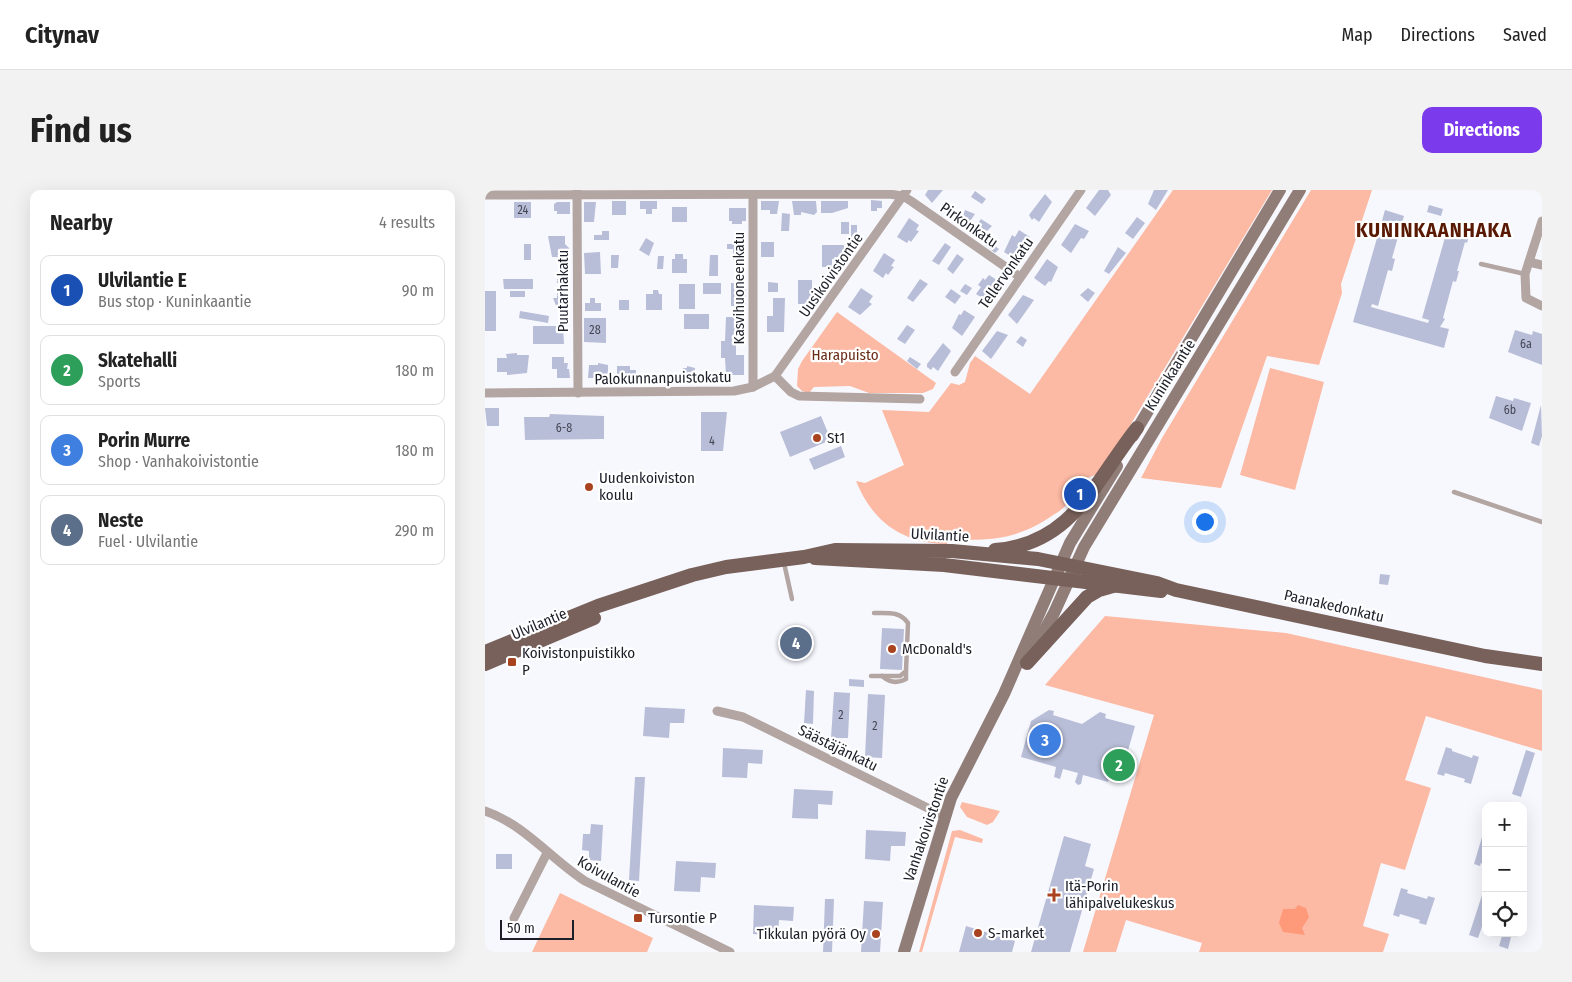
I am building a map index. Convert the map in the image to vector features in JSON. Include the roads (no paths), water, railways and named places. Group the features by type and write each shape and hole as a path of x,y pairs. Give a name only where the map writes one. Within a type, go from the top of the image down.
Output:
{"main road":[{"name":"Kuninkaantie","path":"1060,564 1125,453 1137,428 1280,190"},
{"name":"Kuninkaantie","path":"1072,573 1084,547 1300,190"},
{"path":"952,551 1014,548 1037,540 1061,524 1091,495 1137,428"},
{"name":"Ulvilantie","path":"485,652 598,606 726,567 804,557 835,550 952,551 1060,564 1072,573"},
{"name":"Ulvilantie","path":"804,557 944,565 1055,577 1072,573"},
{"name":"Vanhakoivistontie","path":"904,952 944,816 969,760 1004,694 1036,626 1060,564"},
{"name":"Paanakedonkatu","path":"1072,573 1115,586 1155,591 1176,590"},
{"name":"Paanakedonkatu","path":"1072,573 1157,583 1176,590 1485,656 1542,664"},
{"name":"Vanhakoivistontie","path":"1004,694 1027,663 1072,573"},
{"path":"1027,663 1087,597 1099,590 1115,586"},
{"name":"Ulvilantie","path":"485,664 601,615 660,587"},
{"name":"Paanakedonkatu","path":"1485,656 1508,666 1542,673"}],"street":[{"name":"Tellervonkatu","path":"955,372 1081,190"},
{"path":"485,195 577,192 905,193"},
{"name":"Puutarhakatu","path":"577,192 577,393"},
{"name":"Kasvihuoneenkatu","path":"753,192 753,387"},
{"name":"Pirkonkatu","path":"905,193 1020,277"},
{"name":"Uusikoivistontie","path":"775,376 905,193"},
{"path":"1542,221 1525,278 1527,298 1542,306"},
{"path":"1529,262 1542,265"},
{"path":"775,376 781,384 799,396 920,399"},
{"name":"Palokunnanpuistokatu","path":"485,393 718,392 753,387 775,376"},
{"name":"Säästäjänkatu","path":"717,711 743,717 944,816"},
{"name":"Koivulantie","path":"485,811 499,816 517,827 565,868 608,894 729,952"},
{"path":"514,918 547,853"}],"lane":[{"path":"1481,264 1525,278"},
{"path":"1454,492 1542,522"},
{"path":"783,559 792,599"},
{"path":"871,676 900,676 906,671 908,623 904,617 896,613 874,613"}],"place":[{"name":"St1","path":"817,438"},
{"name":"Uudenkoiviston koulu","path":"589,487"},
{"name":"Ulvilantie E","path":"1080,494"},
{"name":"Neste","path":"796,643"},
{"name":"McDonald's","path":"892,649"},
{"name":"Koivistonpuistikko P","path":"512,662"},
{"name":"Porin Murre","path":"1045,740"},
{"name":"Skatehalli","path":"1119,765"},
{"name":"Itä-Porin lähipalvelukeskus","path":"1054,895"},
{"name":"Tursontie P","path":"638,918"},
{"name":"S-market","path":"978,933"},
{"name":"Tikkulan pyörä Oy","path":"876,934"}],"district":[{"name":"KUNINKAANHAKA","path":"1434,230"}],"park label":[{"name":"Harapuisto","path":"845,355"}]}
